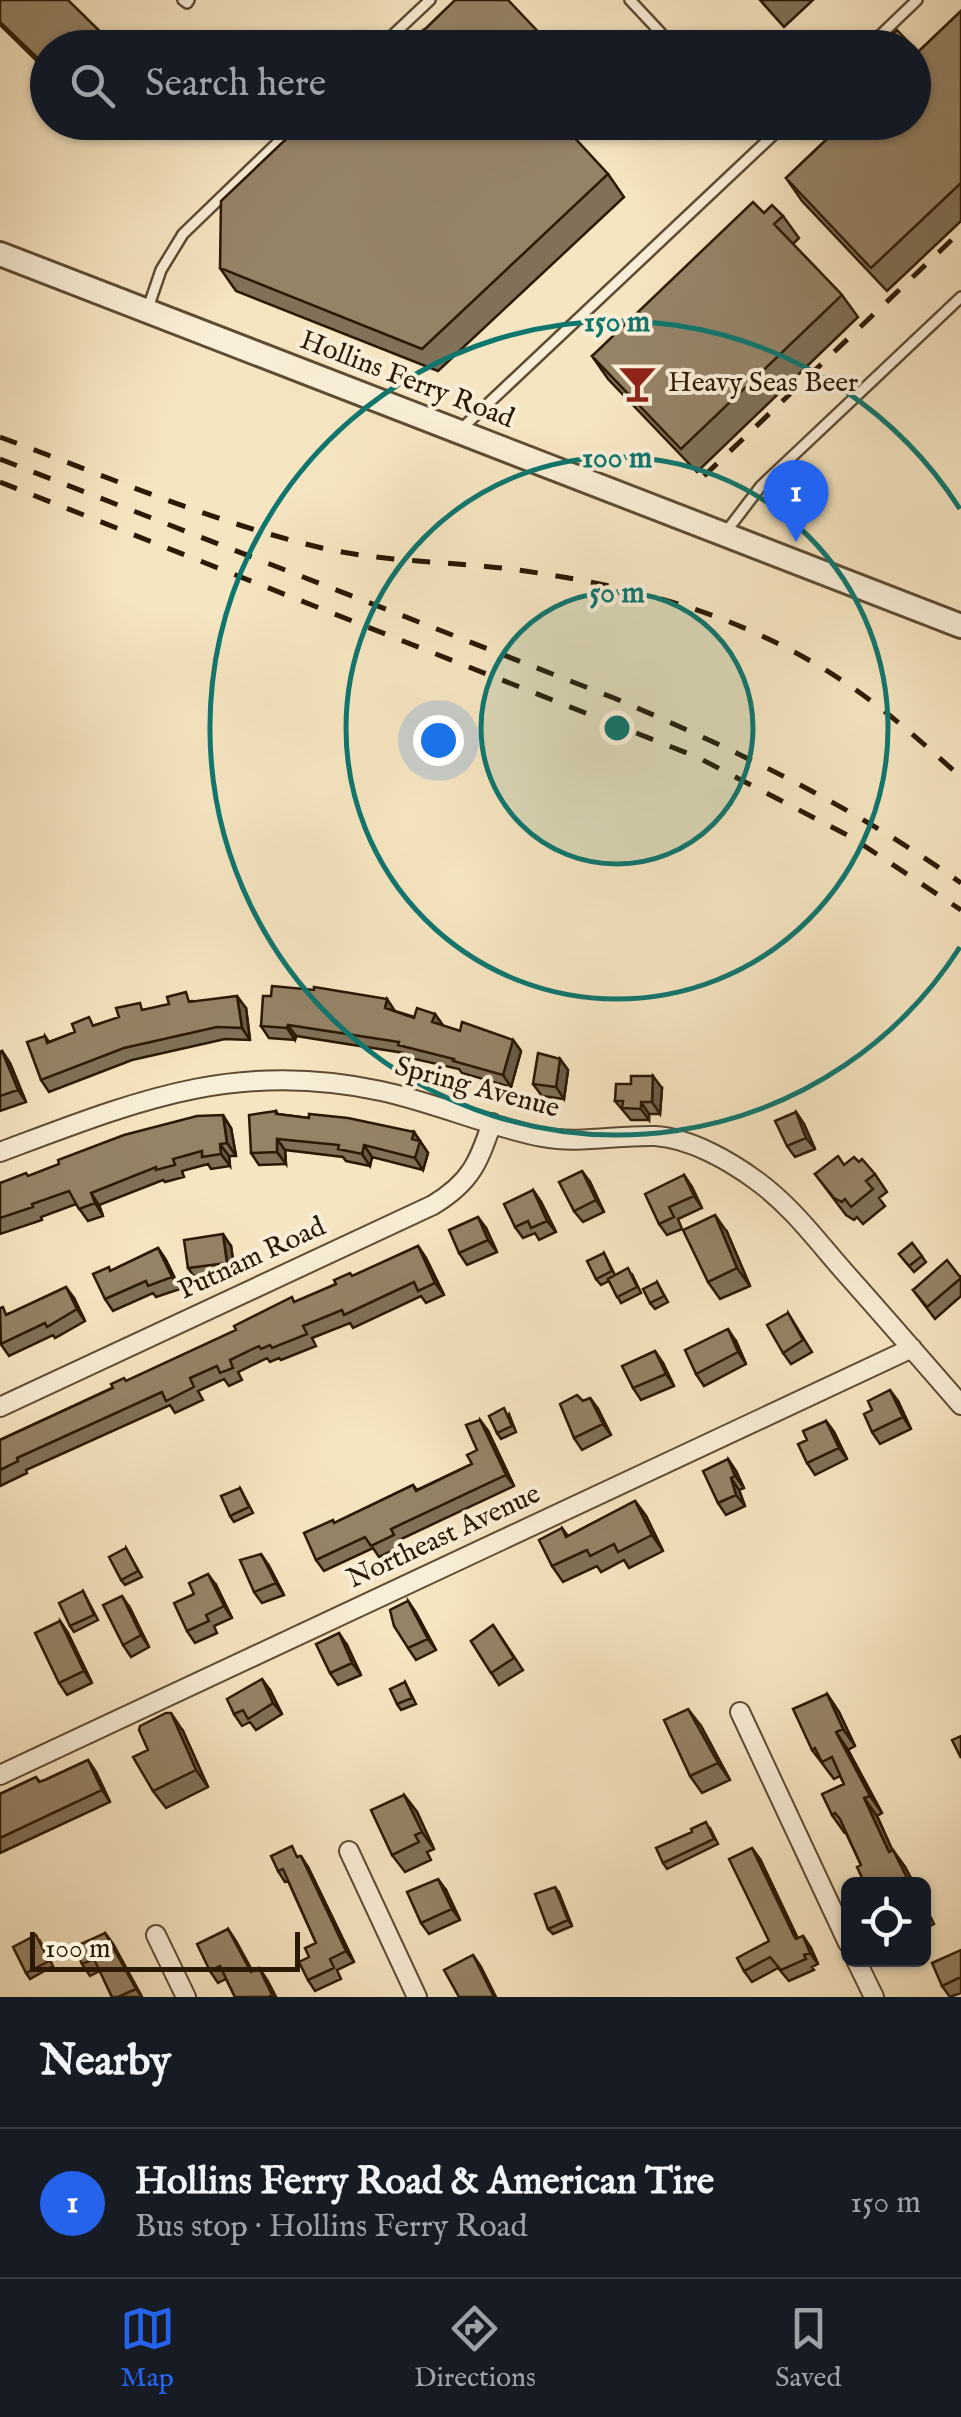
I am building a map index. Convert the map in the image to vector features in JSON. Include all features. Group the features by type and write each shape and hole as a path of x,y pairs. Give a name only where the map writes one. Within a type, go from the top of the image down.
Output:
{"street":[{"name":"Hollins Ferry Road","path":"0,254 961,626"},
{"name":"Spring Avenue","path":"0,1152 132,1102 223,1083 338,1083 384,1092 542,1137 583,1142 656,1136 693,1145 758,1182 794,1214 961,1405"},
{"name":"Putnam Road","path":"0,1407 433,1205 466,1181 478,1162 492,1123"},
{"name":"Northeast Avenue","path":"0,1775 912,1348"},
{"path":"740,1712 841,1929"},
{"path":"348,1851 417,1997"},
{"path":"156,1935 186,1997"},
{"path":"859,1967 874,1997"}],"lane":[{"path":"398,30 430,0"},
{"path":"630,0 658,30"},
{"path":"886,30 917,0"},
{"path":"148,311 161,270 182,234 280,140"},
{"path":"457,432 768,140"},
{"path":"724,536 761,486 961,297"}],"building":[{"path":"0,0 68,0 99,30 30,30 30,51 0,22"},
{"path":"455,0 508,0 536,30 424,30"},
{"path":"961,11 961,183 871,268 786,178 826,140 931,140 931,40"},
{"path":"285,140 577,140 608,174 422,349 220,268 221,201"},
{"path":"753,202 764,213 772,205 783,216 774,224 842,295 681,449 592,356"},
{"path":"272,986 314,987 387,999 385,1008 414,1018 417,1008 435,1014 432,1022 460,1031 462,1022 513,1040 503,1075 398,1045 399,1042 288,1025 261,1026 263,996 271,996"},
{"path":"186,992 189,1002 237,996 242,1028 217,1027 124,1048 41,1080 27,1042 45,1036 47,1043 75,1032 72,1024 89,1017 93,1026 119,1017 116,1008 140,1003 142,1010 169,1004 167,997"},
{"path":"0,1052 18,1090 0,1096"},
{"path":"538,1053 560,1059 556,1087 533,1084"},
{"path":"631,1076 653,1076 652,1102 641,1102 641,1109 622,1108 623,1101 615,1101 616,1084 631,1084"},
{"path":"276,1111 309,1118 309,1114 348,1118 414,1132 412,1139 420,1141 415,1158 364,1145 362,1154 338,1149 339,1145 277,1139 277,1152 251,1153 249,1115"},
{"path":"796,1112 806,1138 787,1146 775,1121"},
{"path":"223,1115 227,1143 220,1144 221,1154 202,1157 202,1151 173,1159 175,1165 156,1167 91,1193 95,1203 79,1209 69,1191 0,1218 0,1183 59,1164 58,1160 124,1135 197,1116"},
{"path":"838,1156 844,1165 854,1157 859,1162 862,1159 875,1174 866,1181 873,1189 851,1207 845,1199 842,1202 834,1198 815,1174"},
{"path":"582,1171 596,1200 574,1211 559,1182"},
{"path":"684,1175 694,1196 669,1207 674,1217 659,1224 645,1194"},
{"path":"533,1190 547,1221 531,1228 528,1221 515,1227 504,1204"},
{"path":"715,1215 737,1268 708,1282 683,1230"},
{"path":"478,1217 488,1240 459,1253 449,1230"},
{"path":"223,1234 227,1263 188,1268 184,1240"},
{"path":"912,1243 922,1256 909,1266 899,1254"},
{"path":"418,1246 435,1283 418,1291 414,1282 344,1315 342,1310 303,1326 307,1334 272,1348 259,1346 230,1360 233,1368 220,1373 217,1366 190,1378 194,1387 166,1401 162,1392 17,1458 18,1461 0,1470 0,1440 113,1388 111,1384 124,1378 126,1381 236,1330 234,1326 292,1297 294,1302 336,1284 334,1280 350,1273 352,1276"},
{"path":"158,1248 172,1277 148,1286 146,1281 105,1299 93,1274 109,1267 110,1271"},
{"path":"604,1253 612,1271 596,1279 587,1261"},
{"path":"947,1260 961,1278 927,1307 913,1290"},
{"path":"628,1268 637,1287 617,1297 608,1279"},
{"path":"657,1282 664,1296 650,1303 643,1289"},
{"path":"66,1287 77,1309 47,1327 45,1323 1,1344 0,1308 6,1315"},
{"path":"788,1313 803,1340 783,1353 767,1325"},
{"path":"728,1329 738,1352 696,1374 685,1350"},
{"path":"655,1351 666,1374 633,1388 622,1366"},
{"path":"890,1390 903,1417 872,1432 864,1414 872,1410 868,1401"},
{"path":"577,1395 583,1401 590,1398 603,1424 574,1438 560,1404"},
{"path":"504,1408 512,1426 497,1433 489,1416"},
{"path":"480,1420 506,1475 391,1529 394,1535 371,1546 365,1537 316,1560 304,1533 413,1485 416,1491 472,1464 467,1455 477,1450 466,1425"},
{"path":"826,1421 839,1448 807,1463 798,1444 807,1440 803,1431"},
{"path":"728,1459 735,1476 731,1478 736,1495 718,1503 703,1471"},
{"path":"240,1488 249,1507 230,1516 221,1496"},
{"path":"635,1501 652,1535 618,1552 614,1544 590,1556 587,1550 552,1566 539,1540 562,1528 566,1537"},
{"path":"126,1548 138,1571 121,1580 109,1557"},
{"path":"261,1554 276,1583 254,1592 240,1560"},
{"path":"208,1574 224,1606 206,1615 209,1621 187,1631 174,1603 194,1594 189,1583"},
{"path":"83,1591 94,1615 70,1626 59,1603"},
{"path":"122,1596 141,1635 123,1645 103,1605"},
{"path":"408,1601 428,1639 408,1648 394,1626 390,1610"},
{"path":"60,1621 84,1671 59,1683 35,1633"},
{"path":"493,1625 514,1658 491,1673 471,1641"},
{"path":"339,1633 352,1663 330,1673 316,1644"},
{"path":"262,1679 273,1703 248,1719 243,1710 234,1714 227,1699"},
{"path":"405,1682 412,1698 397,1704 390,1689"},
{"path":"827,1694 843,1729 836,1732 870,1796 864,1798 889,1852 893,1850 906,1877 862,1877 857,1867 861,1865 840,1819 835,1813 832,1815 822,1794 844,1784 832,1757 822,1762 815,1748 812,1750 793,1709"},
{"path":"688,1709 718,1763 690,1776 664,1720"},
{"path":"171,1713 196,1770 153,1791 133,1757 148,1750 140,1726"},
{"path":"961,1736 961,1758 952,1740"},
{"path":"88,1760 102,1790 0,1838 0,1794 36,1777 39,1782 45,1780"},
{"path":"404,1795 422,1832 415,1835 419,1842 392,1855 371,1810"},
{"path":"706,1822 714,1839 663,1863 656,1848"},
{"path":"292,1846 297,1857 301,1856 346,1951 330,1959 334,1968 308,1980 299,1962 309,1957 305,1948 316,1943 283,1869 278,1871 271,1856"},
{"path":"752,1848 794,1936 803,1936 810,1953 804,1955 806,1959 781,1970 770,1957 744,1971 737,1958 769,1941 729,1859"},
{"path":"438,1879 452,1909 421,1923 407,1892"},
{"path":"555,1887 568,1920 548,1929 535,1894"},
{"path":"228,1929 251,1972 259,1968 272,1995 235,1997 220,1966 210,1971 197,1944"},
{"path":"105,1933 136,1989 118,1997 112,1997 94,1959 82,1964 74,1947"},
{"path":"36,1935 49,1961 26,1973 13,1947"},
{"path":"961,1950 961,1977 942,1986 932,1963"},
{"path":"473,1955 494,1997 459,1997 444,1970"}],"railway":[{"path":"704,476 961,231"},
{"path":"0,437 200,512 322,548 570,578 698,610 818,665 883,710 961,777"},
{"path":"0,459 660,718 836,804 961,883"},
{"path":"0,482 697,757 851,837 961,910"}],"place":[{"name":"Heavy Seas Beer","path":"638,383"},
{"name":"Hollins Ferry Road & American Tire","path":"796,542"}]}
